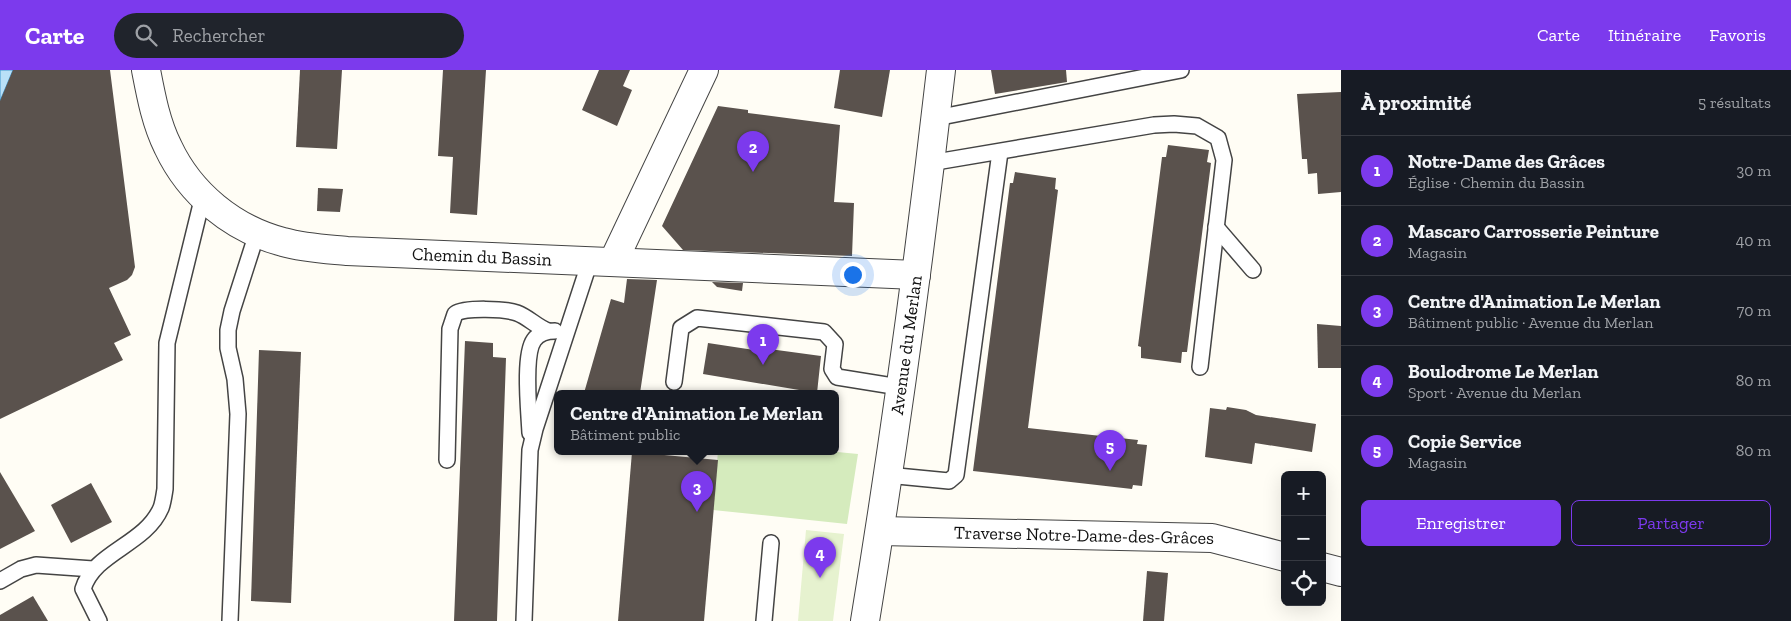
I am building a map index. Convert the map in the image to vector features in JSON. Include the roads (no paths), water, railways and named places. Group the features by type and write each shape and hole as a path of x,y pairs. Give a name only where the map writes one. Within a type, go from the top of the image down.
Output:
{"street":[{"name":"Chemin du Bassin","path":"146,70 153,108 167,146 178,167 196,190 231,220 282,242 313,248 916,275"},
{"path":"601,262 704,70"},
{"name":"Avenue du Merlan","path":"865,621 880,531 916,275 941,70"},
{"name":"Traverse Notre-Dame-des-Grâces","path":"880,531 1212,538 1281,556"},
{"path":"1326,568 1341,572"}],"lane":[{"path":"936,118 1181,70"},
{"path":"930,163 1154,125 1197,126 1218,138 1224,160 1200,367"},
{"path":"887,476 949,481 956,475 1000,152"},
{"path":"99,621 83,589 86,581 93,569 134,539 151,523 160,509 165,489 167,344 203,196"},
{"path":"1216,227 1253,270"},
{"path":"230,621 238,414 235,379 228,348 228,330 232,311 257,232"},
{"path":"530,450 568,327 601,262"},
{"path":"447,460 450,329 455,314 459,311 468,310 518,313 538,327 548,331 558,331 568,327"},
{"path":"674,382 681,328 697,318 824,332 835,344 832,369 837,377 900,387"},
{"path":"524,621 530,450 528,361 534,340 548,331"},
{"path":"764,621 772,544"},
{"path":"0,581 21,569 36,565 93,569"}],"water":[{"path":"0,70 13,70 0,101"}],"place":[{"name":"Mascaro Carrosserie Peinture","path":"753,172"},
{"name":"Notre-Dame des Grâces","path":"763,365"},
{"name":"Copie Service","path":"1110,471"},
{"name":"Centre d'Animation Le Merlan","path":"697,512"},
{"name":"Boulodrome Le Merlan","path":"820,578"}]}
